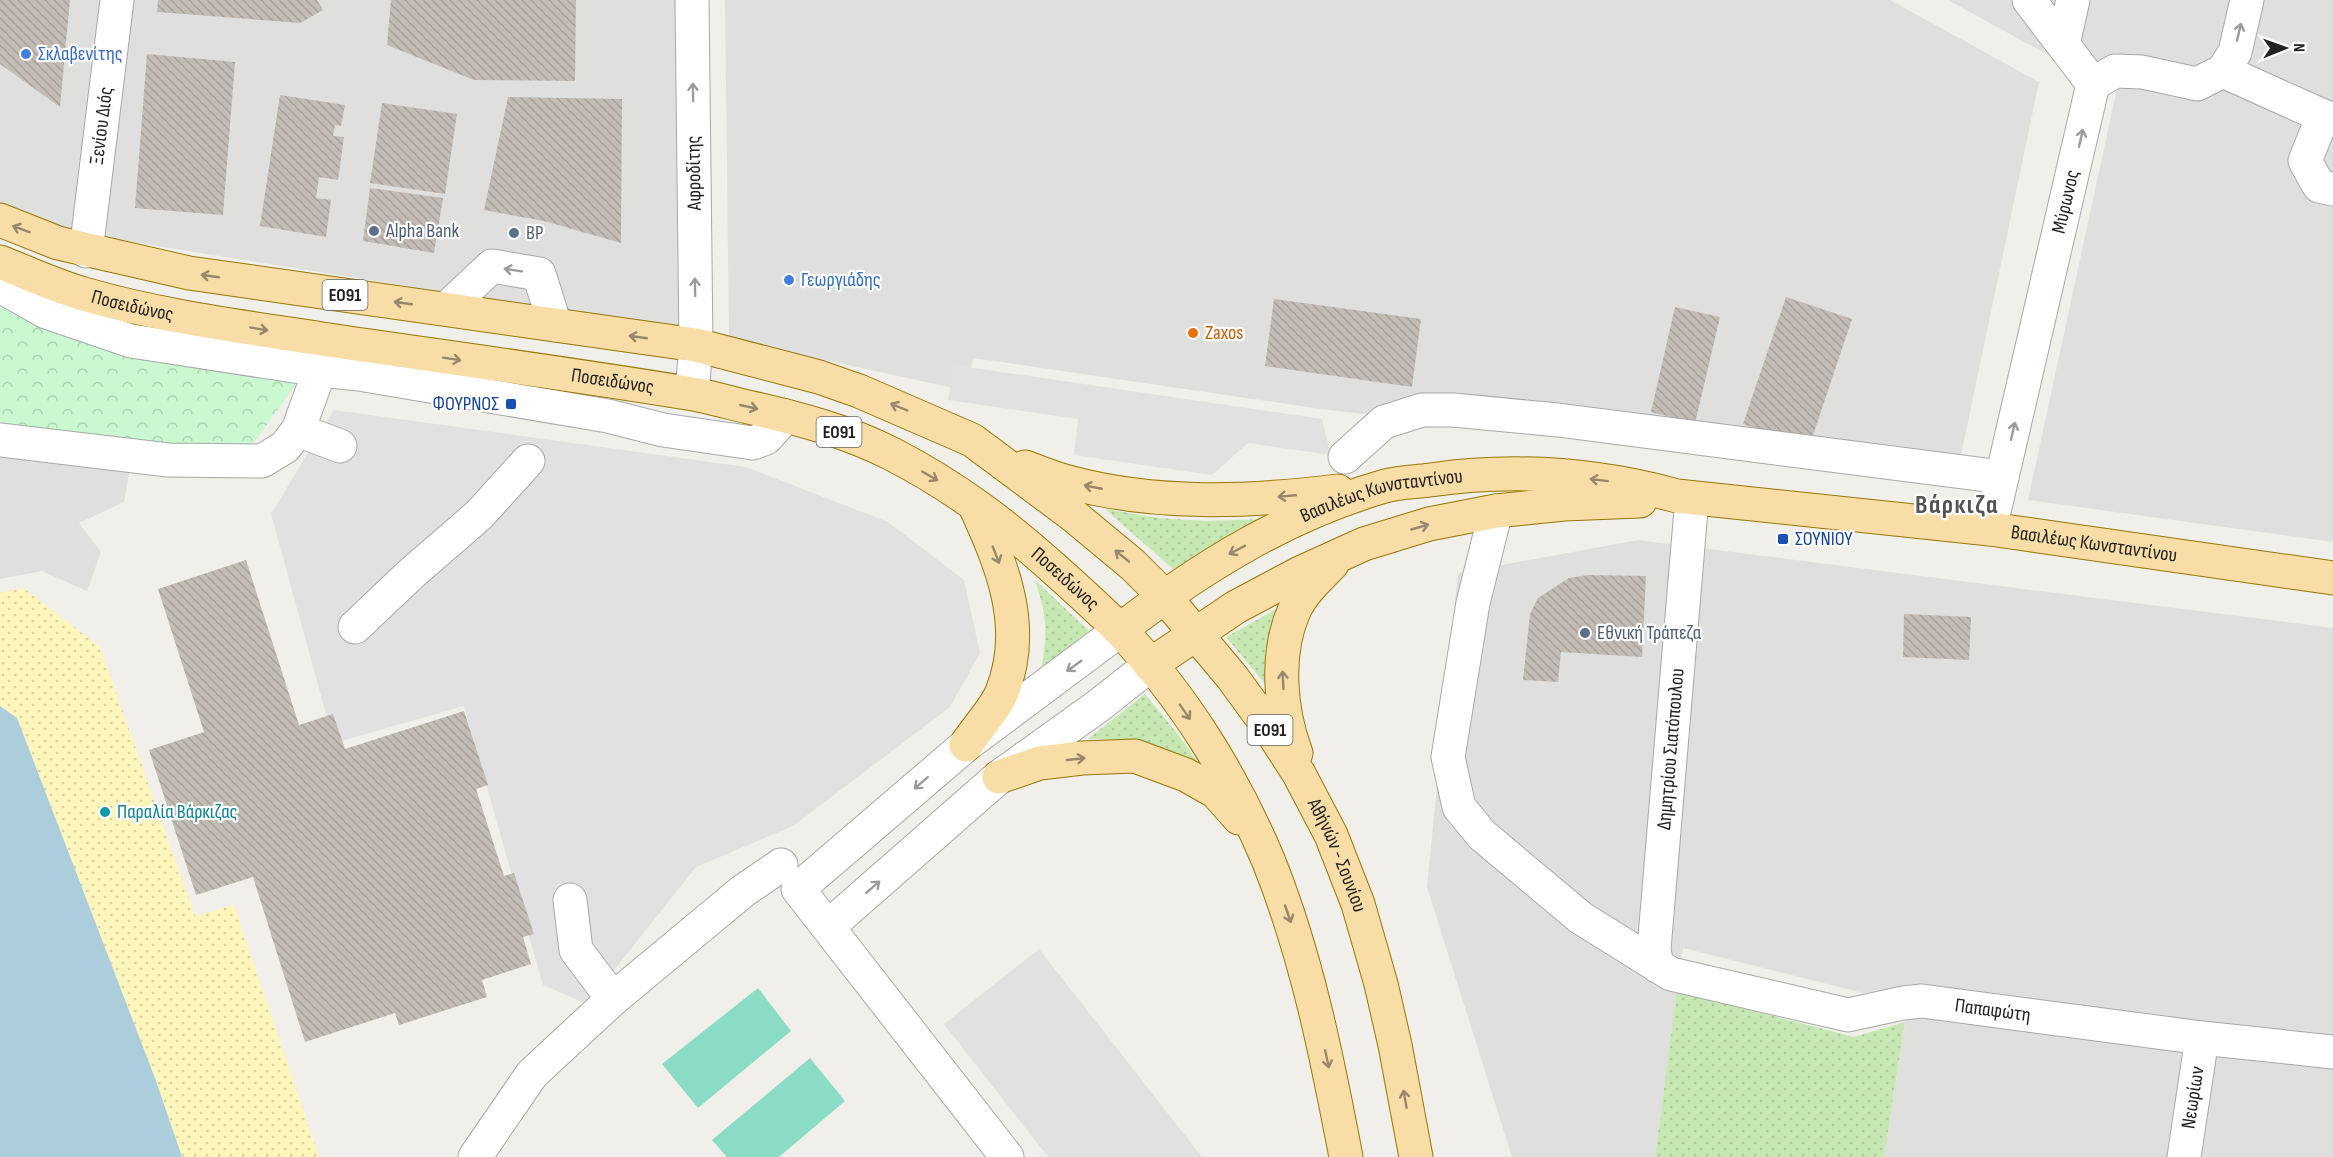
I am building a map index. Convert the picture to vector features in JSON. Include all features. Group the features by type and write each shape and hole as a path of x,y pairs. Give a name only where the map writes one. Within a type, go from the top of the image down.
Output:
{"main road":[{"name":"ΕΟ91","path":"0,220 58,243 86,251 189,273 696,345 839,384 972,440 1074,516 1133,565 1164,596"},
{"name":"Ποσειδώνος","path":"0,262 81,294 127,305 274,331 692,393 845,433 891,454 973,501 1038,554 1120,630 1150,665"},
{"path":"972,440 1025,467 1068,482 1118,492 1180,499 1238,500 1387,486"},
{"name":"Βασιλέως Κωνσταντίνου","path":"1120,630 1164,596 1209,566 1303,516 1387,486 1474,473 1562,476 1635,485 1685,497 1990,528 2333,578"},
{"name":"Βασιλέως Κωνσταντίνου","path":"1150,665 1236,607 1300,573 1364,544 1429,524 1496,511 1564,504 1632,502 1685,497"},
{"path":"966,745 1002,693 1014,636 1008,590 988,533 973,501"},
{"path":"1331,835 1294,750 1284,706 1282,665 1284,645 1294,611 1311,585 1335,561 1364,544"},
{"name":"Αθήνών - Σουνίου","path":"1164,596 1197,633 1270,729 1299,774 1331,835 1358,904 1381,984 1416,1157"},
{"name":"ΕΟ91","path":"1150,665 1185,711 1217,759 1244,807 1267,859 1288,912 1302,957 1328,1061 1346,1157"},
{"path":"999,777 1040,763 1082,758 1135,756 1155,762 1186,775 1215,792 1241,820 1267,859"}],"street":[{"name":"Ξενίου Διός","path":"86,251 117,0"},
{"name":"Αφροδίτης","path":"692,0 696,345 692,393"},
{"path":"2029,0 2093,84 2115,71 2142,72 2197,84 2223,71 2235,52 2247,0"},
{"path":"2063,44 2073,0"},
{"path":"2223,71 2328,118 2305,161 2319,186 2333,189"},
{"name":"Μύρωνος","path":"1990,528 2093,84"},
{"path":"446,309 492,266 539,274 555,325"},
{"path":"0,286 46,312 131,341 359,375 608,416 663,430 753,443 766,438 786,416"},
{"path":"0,440 168,460 262,461 285,447 298,430 320,370"},
{"path":"1345,457 1384,422 1422,410 1453,410 1558,420 2002,477"},
{"path":"298,430 340,446"},
{"path":"355,627 412,573 479,515 528,461"},
{"name":"Δημητρίου Σιατόπουλου","path":"1658,966 1654,950 1685,497"},
{"name":"Παπαφώτη","path":"1496,511 1473,603 1448,758 1460,807 1482,835 1581,918 1671,974 1848,1015 1922,1001 2202,1038 2333,1052"},
{"path":"475,1157 532,1074 613,999 743,891 790,877 1120,630"},
{"path":"829,926 999,777 1098,706 1150,665"},
{"path":"790,877 1007,1157"},
{"path":"570,900 576,950 584,964 613,999"},
{"name":"Νεωρίων","path":"2184,1157 2202,1038"}],"shaded area":[{"path":"0,0 102,0 73,233 0,208"},
{"path":"131,0 679,0 682,330 101,237"},
{"path":"725,0 1890,0 2039,82 1955,484 1321,409 973,358 967,391 729,339"},
{"path":"1948,0 2333,0 2333,542 2028,500 2118,84 2081,73"},
{"path":"954,365 1322,419 1331,455 1248,443 1212,475 1074,455 1078,419 948,400"},
{"path":"334,410 746,467 888,522 964,580 980,653 950,707 793,826 696,867 587,1004 543,985 464,706 334,743 271,514"},
{"path":"0,453 132,456 124,502 79,523 101,552 87,591 42,571 0,579"},
{"path":"1638,540 2333,628 2333,1157 1884,1157 1911,986 1863,993 1683,948 1655,1157 1512,1157 1427,887 1458,573"},
{"path":"1039,949 1202,1157 1048,1157 944,1024"}],"green space":[{"path":"0,303 299,380 235,469 0,449"},
{"path":"1105,509 1159,518 1205,521 1265,519 1173,569"},
{"path":"1035,580 1089,631 1041,671 1045,646 1045,625"},
{"path":"1280,607 1266,685 1226,637"},
{"path":"1145,694 1208,776 1155,746 1120,740 1088,739"},
{"path":"758,988 791,1031 698,1108 662,1064"},
{"path":"1677,991 1854,1037 1905,1022 1884,1157 1655,1157"},
{"path":"810,1058 845,1101 779,1157 727,1157 712,1140"}],"sand":[{"name":"Παραλία Βάρκιζας","path":"24,588 100,647 195,916 234,905 319,1157 182,1157 156,1081 17,718 0,706 0,593"}],"water":[{"path":"0,706 17,718 156,1081 182,1157 0,1157"}],"building":[{"path":"0,0 70,0 60,107 0,64"},
{"path":"158,0 317,0 323,10 300,23 157,12"},
{"path":"391,0 576,0 575,81 474,80 387,45"},
{"path":"147,54 235,62 223,215 135,208"},
{"path":"280,95 345,105 341,126 335,125 333,136 344,137 338,180 319,177 316,198 331,200 326,237 260,226"},
{"path":"508,97 622,99 621,243 544,221 484,210"},
{"path":"382,103 457,114 445,194 370,183"},
{"path":"370,188 443,198 434,253 363,241"},
{"path":"1786,297 1852,319 1809,447 1743,424"},
{"path":"1274,299 1421,319 1412,387 1265,366"},
{"path":"1675,307 1720,317 1695,423 1651,412"},
{"path":"246,560 299,725 333,714 345,749 464,711 488,785 476,789 504,876 514,873 534,934 523,937 531,964 482,980 487,997 399,1025 395,1013 305,1042 253,877 196,895 149,750 204,732 158,589"},
{"name":"Εθνική Τράπεζα","path":"1588,575 1646,576 1642,657 1561,652 1558,682 1523,680 1530,614 1538,598 1569,578"},
{"path":"1904,614 1971,617 1969,660 1903,657"}],"place":[{"name":"Σκλαβενίτης","path":"26,54"},
{"name":"Alpha Bank","path":"374,231"},
{"name":"BP","path":"514,233"},
{"name":"Γεωργιάδης","path":"789,280"},
{"name":"Zaxos","path":"1193,333"},
{"name":"ΦΟΥΡΝΟΣ","path":"511,404"},
{"name":"ΣΟΥΝΙΟΥ","path":"1783,539"},
{"name":"Εθνική Τράπεζα","path":"1585,633"},
{"name":"Παραλία Βάρκιζας","path":"105,812"}],"district":[{"name":"Βάρκιζα","path":"1957,505"}]}
